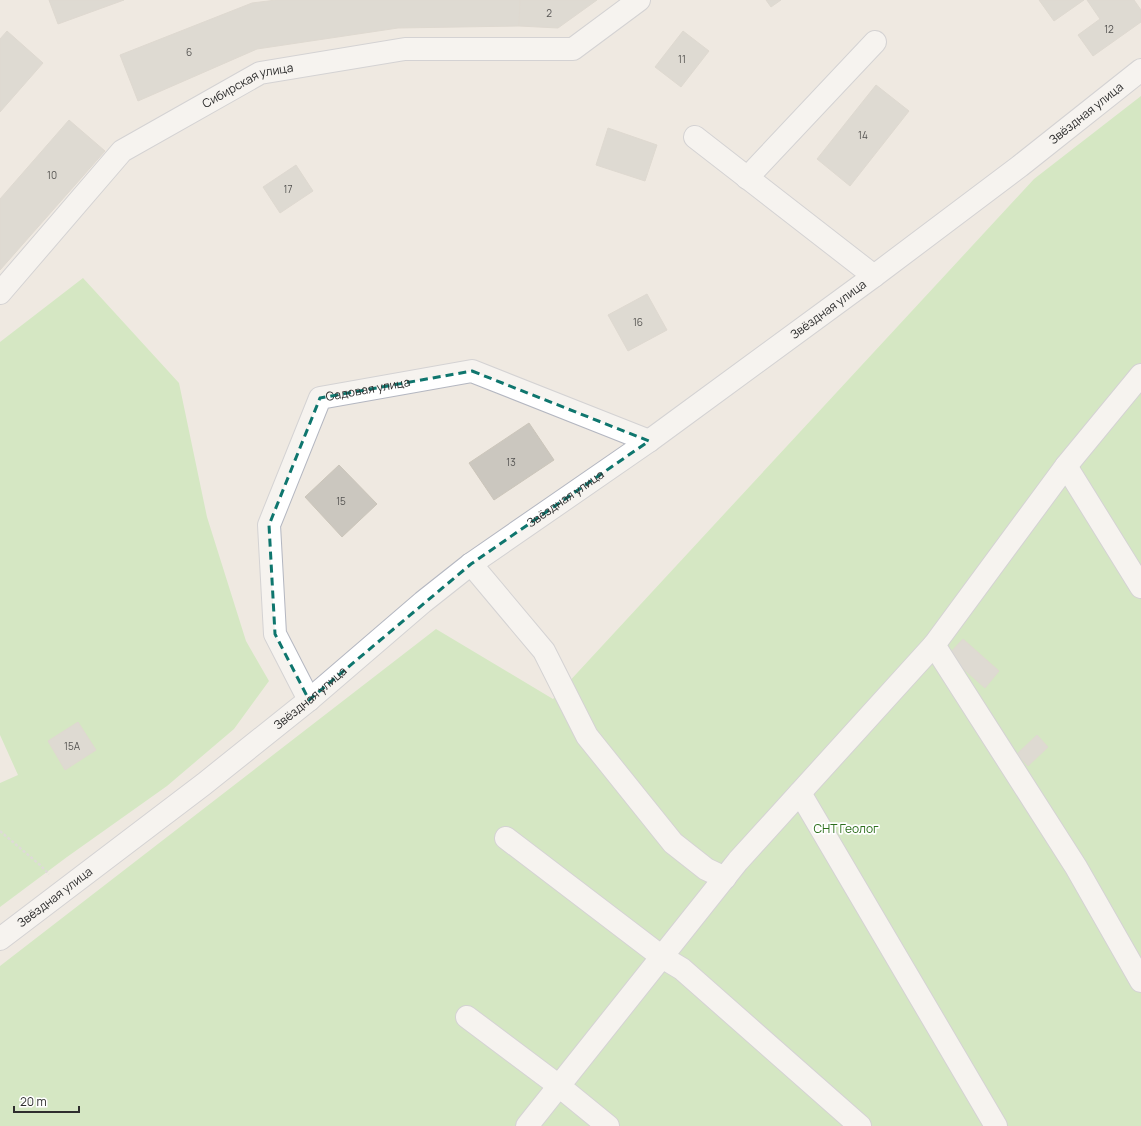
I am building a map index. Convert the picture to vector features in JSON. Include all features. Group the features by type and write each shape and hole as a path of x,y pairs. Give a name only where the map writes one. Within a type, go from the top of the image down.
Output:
{"street":[{"name":"Сибирская улица","path":"0,293 122,151 260,73 405,49 573,49 639,0"},
{"path":"747,178 875,42"},
{"name":"Звёздная улица","path":"0,939 204,784 309,700 423,602 471,564 649,441 874,276 1026,161 1141,70"},
{"path":"695,137 874,276"},
{"name":"Садовая улица","path":"309,700 275,634 268,525 320,398 472,370 649,441"},
{"path":"527,1126 738,861 934,645 1066,466 1141,375"},
{"path":"1066,466 1141,587"},
{"path":"471,564 544,651 587,736 673,843 706,868 725,878"},
{"path":"934,645 1076,867 1141,982"},
{"path":"800,793 996,1126"},
{"path":"506,838 662,957 682,969 860,1126"},
{"path":"467,1017 559,1086 608,1126"}],"path":[{"path":"0,831 40,864 54,879 61,893"}],"highlighted area":[{"path":"472,371 649,441 471,564 309,700 275,634 269,525 320,398"}],"green space":[{"name":"СНТ Геолог","path":"1141,96 1141,1126 0,1126 0,966 436,629 553,699 1034,179"},
{"path":"83,278 179,383 207,517 246,641 269,681 234,729 167,786 0,907 0,783 18,775 0,735 0,342"}],"building":[{"path":"49,0 124,0 58,24"},
{"path":"276,0 520,0 519,26 398,28 257,49 138,101 120,55 252,3"},
{"path":"520,0 597,0 558,28 519,26"},
{"path":"766,0 781,0 771,7"},
{"path":"1039,0 1084,0 1054,21"},
{"path":"1087,0 1134,0 1141,10 1141,22 1093,56 1078,35 1100,19"},
{"path":"7,31 43,63 0,112 0,39"},
{"path":"683,31 709,51 681,87 655,67"},
{"path":"876,85 909,111 850,186 817,159"},
{"path":"69,120 105,151 0,270 0,199"},
{"path":"608,128 657,145 645,181 596,165"},
{"path":"296,165 313,191 280,213 263,187"},
{"path":"647,294 667,330 628,351 608,315"},
{"path":"529,423 554,460 494,500 469,463"},
{"path":"339,465 377,504 342,537 305,497"},
{"path":"963,639 999,671 985,688 948,655"},
{"path":"78,722 96,750 65,770 48,741"},
{"path":"1037,735 1048,747 1028,766 1017,754"}]}
